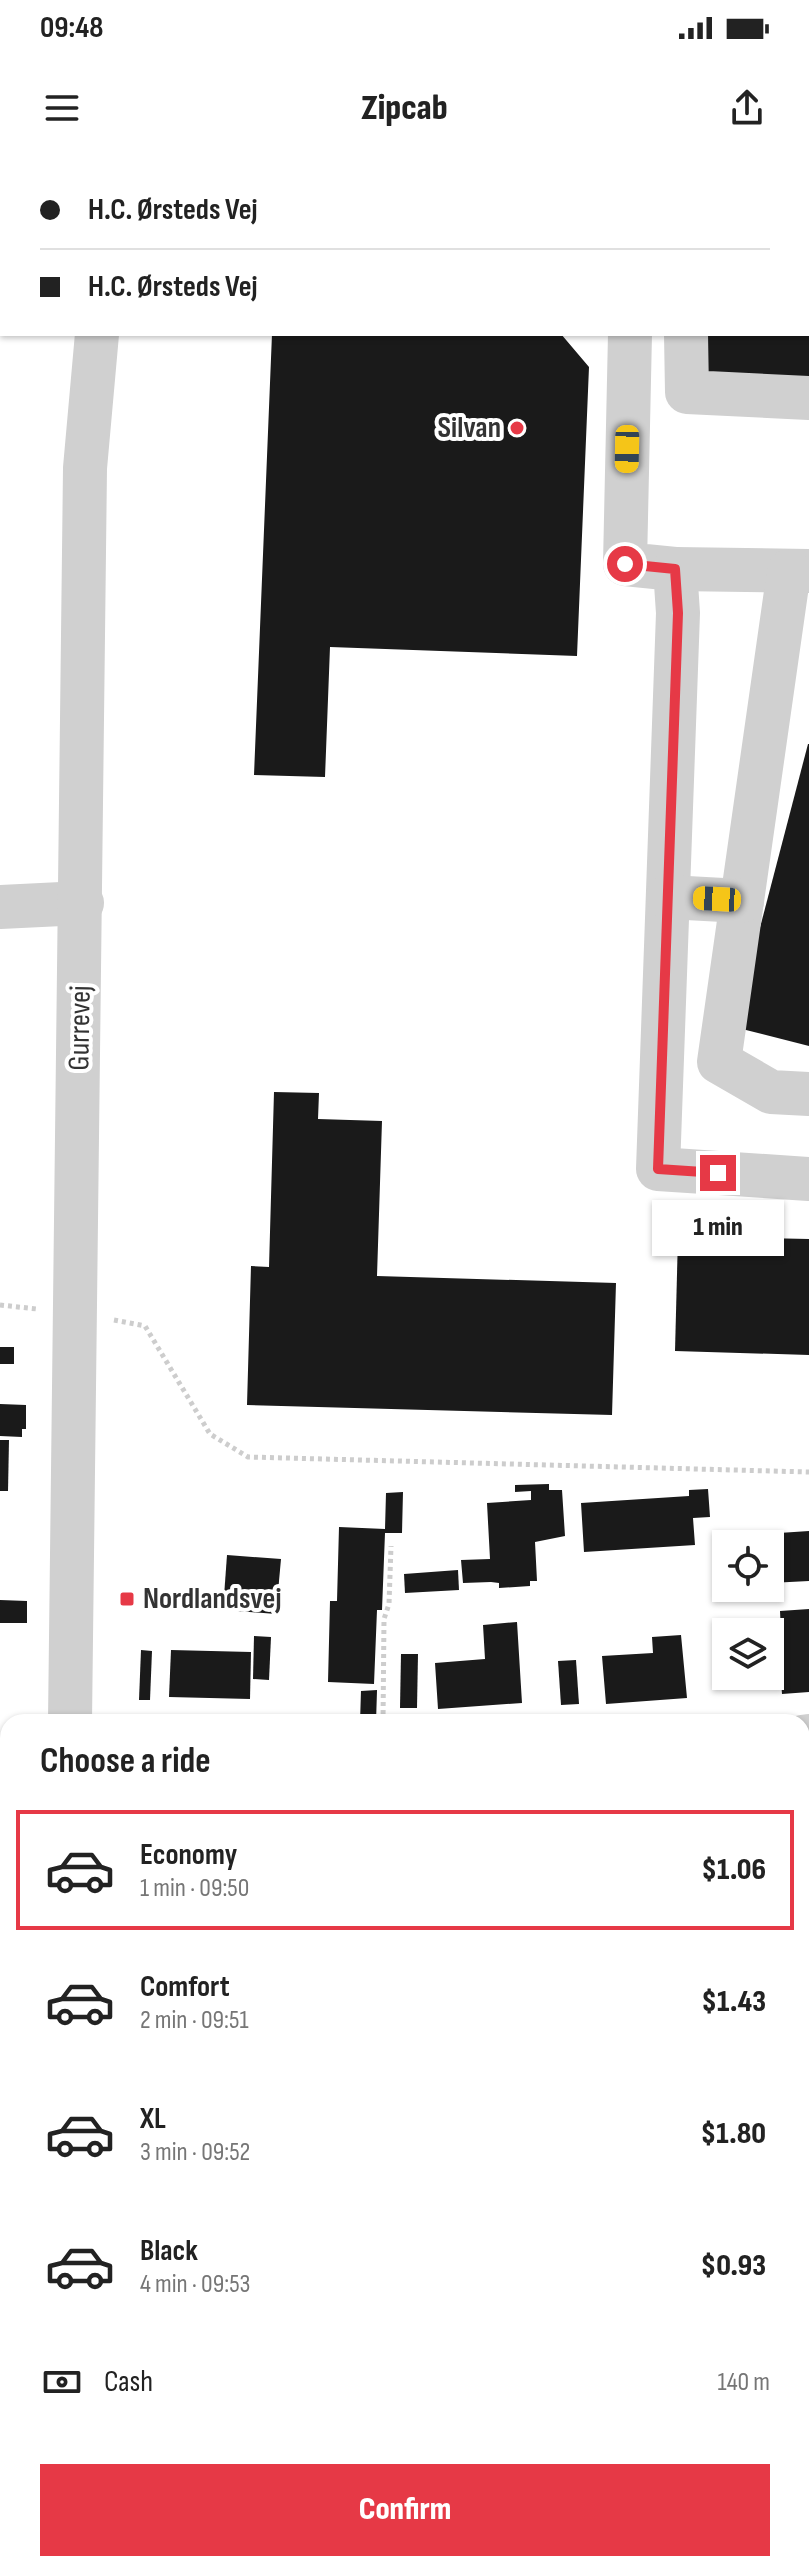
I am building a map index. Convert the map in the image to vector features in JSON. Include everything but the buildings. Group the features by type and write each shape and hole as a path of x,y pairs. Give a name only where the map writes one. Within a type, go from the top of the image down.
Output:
{"street":[{"name":"Gurrevej","path":"70,1714 85,468 97,336"},
{"path":"630,336 625,564 675,569 799,571 742,901 719,1062 771,1092 809,1094"},
{"path":"686,336 687,392 809,398"},
{"path":"675,569 678,613 658,1169 809,1179"},
{"path":"668,897 742,901"},
{"path":"0,907 82,903"}],"path":[{"path":"75,1312 145,1326 210,1434 248,1457 809,1472"},
{"path":"383,1714 384,1619 389,1604 391,1546"}],"place":[{"name":"Silvan","path":"517,428"},
{"name":"Nordlandsvej","path":"127,1599"}],"route":[{"path":"625,564 675,569 678,613 658,1169 718,1173"}]}
